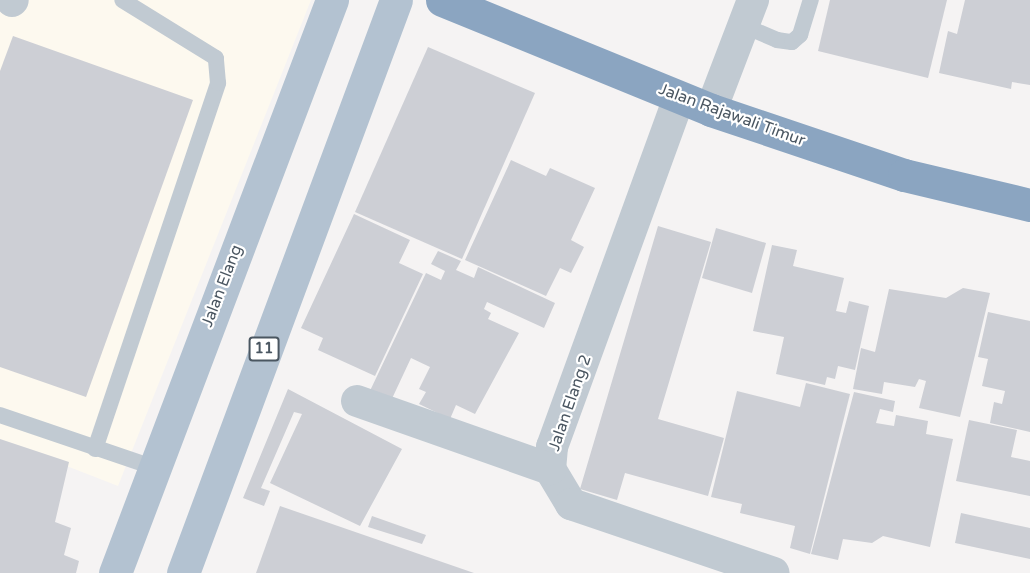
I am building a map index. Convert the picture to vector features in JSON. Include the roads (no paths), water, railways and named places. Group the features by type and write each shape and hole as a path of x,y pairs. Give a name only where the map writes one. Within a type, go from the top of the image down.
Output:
{"highway":[{"name":"Jalan Rajawali Timur","path":"442,0 711,110 904,175 1030,205"}],"main road":[{"name":"Jalan Elang","path":"115,573 153,467 332,0"},
{"name":"11","path":"183,573 396,0"}],"street":[{"path":"711,110 748,12"},
{"name":"Jalan Elang 2","path":"679,98 552,447 550,469 570,504 774,573"},
{"path":"357,401 550,469"}],"lane":[{"path":"95,449 218,83 216,58 122,0"},
{"path":"748,12 777,40 792,42 800,35 811,0"},
{"path":"0,415 153,467"}]}
